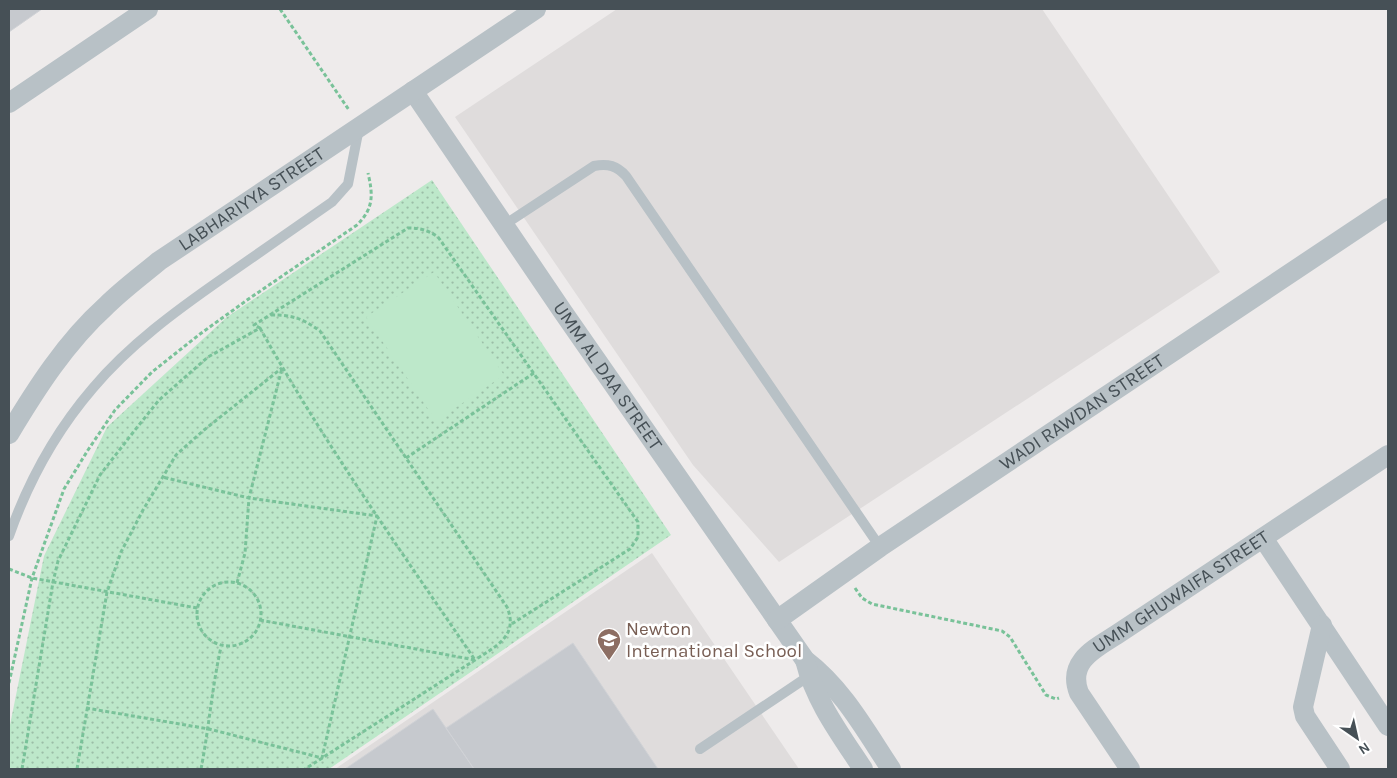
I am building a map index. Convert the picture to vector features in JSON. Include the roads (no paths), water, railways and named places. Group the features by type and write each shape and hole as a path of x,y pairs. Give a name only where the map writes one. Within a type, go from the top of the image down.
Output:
{"street":[{"path":"9,102 148,9"},
{"name":"LABHARIYYA STREET","path":"9,434 36,390 72,343 105,306 159,262 536,9"},
{"name":"UMM AL DAA STREET","path":"413,91 777,620 807,668 822,706 863,769"},
{"name":"WADI RAWDAN STREET","path":"777,620 880,547 1388,208"},
{"name":"UMM GHUWAIFA STREET","path":"1130,769 1079,692 1076,684 1076,674 1082,660 1090,652 1388,455"},
{"path":"1263,538 1388,726"},
{"path":"1322,626 1303,707 1305,716 1340,769"},
{"name":"UMM AL DAA STREET","path":"807,668 824,676 841,694 891,769"}],"lane":[{"path":"9,536 13,512 60,431 93,388 127,353 180,308 332,202 348,184 360,126"},
{"path":"504,225 594,166 603,164 620,170 880,547"},
{"path":"700,749 807,668"}],"place":[{"name":"Newton International School","path":"609,661"}]}
